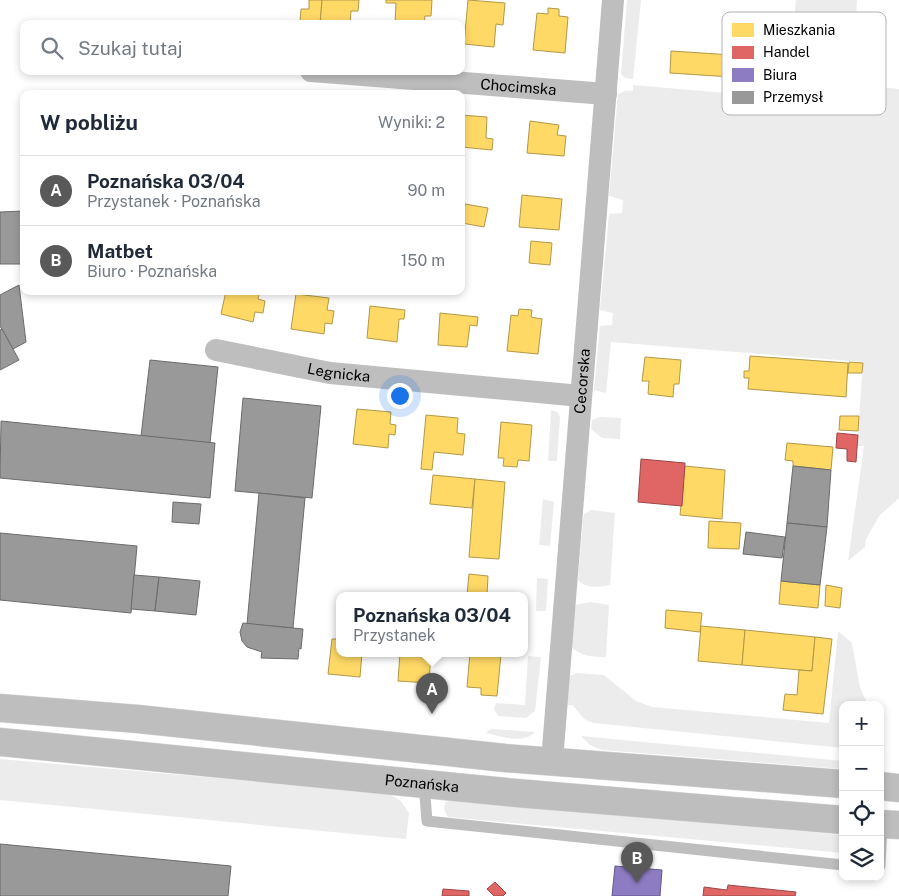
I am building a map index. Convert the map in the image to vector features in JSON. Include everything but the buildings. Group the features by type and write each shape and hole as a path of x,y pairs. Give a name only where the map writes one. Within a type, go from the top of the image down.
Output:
{"main road":[{"path":"0,708 138,719 496,757 839,784"},
{"name":"Poznańska","path":"0,742 516,793 839,820"},
{"path":"884,786 899,788"}],"street":[{"name":"Cecorska","path":"552,761 613,0"},
{"name":"Chocimska","path":"362,75 606,94"},
{"name":"Legnicka","path":"216,350 330,373 581,396"}],"lane":[{"path":"424,783 427,821 839,865"},
{"path":"884,842 887,824"}],"shaded area":[{"path":"627,0 641,0 633,79 625,78 621,74"},
{"path":"796,0 857,0 856,12 795,12"},
{"path":"633,85 722,93 722,115 886,115 886,88 899,89 899,498 879,516 866,539 865,547 848,561 864,446 857,446 863,362 611,342 606,393 594,390 600,326 612,325 613,313 600,310 609,214 622,213 623,200 609,196 618,94 625,91 633,91"},
{"path":"551,410 557,412 560,417 557,461 548,461"},
{"path":"600,417 621,418 620,439 602,438 591,429 592,420"},
{"path":"543,499 554,502 550,546 539,545"},
{"path":"591,510 615,513 610,585 589,586 578,580 583,519 584,514"},
{"path":"537,578 548,579 546,611 536,611"},
{"path":"591,602 609,605 606,657 587,655 571,647 575,605"},
{"path":"838,631 852,643 860,688 866,701 839,701 839,748 593,723 584,719 573,705 567,705 569,676 577,673 604,675 636,701 652,707 829,723"},
{"path":"528,656 541,657 535,711 526,718 498,716 494,709 496,703 525,705"},
{"path":"493,729 535,732 530,736 518,739 486,733"},
{"path":"581,736 839,761 839,769 602,750 590,745"},
{"path":"0,759 387,793 401,801 409,813 406,839 0,800"},
{"path":"451,799 839,835 839,853 448,817 444,810 445,803"}],"place":[{"name":"Poznańska 03/04","path":"432,714"},
{"name":"Matbet","path":"637,883"}]}
